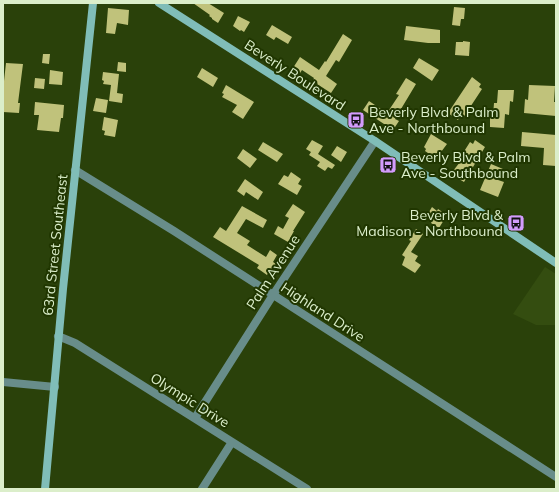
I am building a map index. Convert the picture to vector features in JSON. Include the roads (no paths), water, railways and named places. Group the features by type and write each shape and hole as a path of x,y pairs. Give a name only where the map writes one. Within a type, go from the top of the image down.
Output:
{"street":[{"name":"63rd Street Southeast","path":"47,488 58,336 93,3"},
{"name":"Beverly Boulevard","path":"159,3 375,141 556,263"},
{"name":"Palm Avenue","path":"195,418 273,295 375,141"},
{"name":"Highland Drive","path":"76,170 174,231 556,477"},
{"name":"Olympic Drive","path":"58,336 75,343 307,489"},
{"path":"3,382 55,387"},
{"path":"202,489 232,442"}],"place":[{"name":"Beverly Blvd & Palm Ave - Northbound","path":"356,120"},
{"name":"Beverly Blvd & Palm Ave - Southbound","path":"388,165"},
{"name":"Beverly Blvd & Madison - Northbound","path":"516,223"}]}
